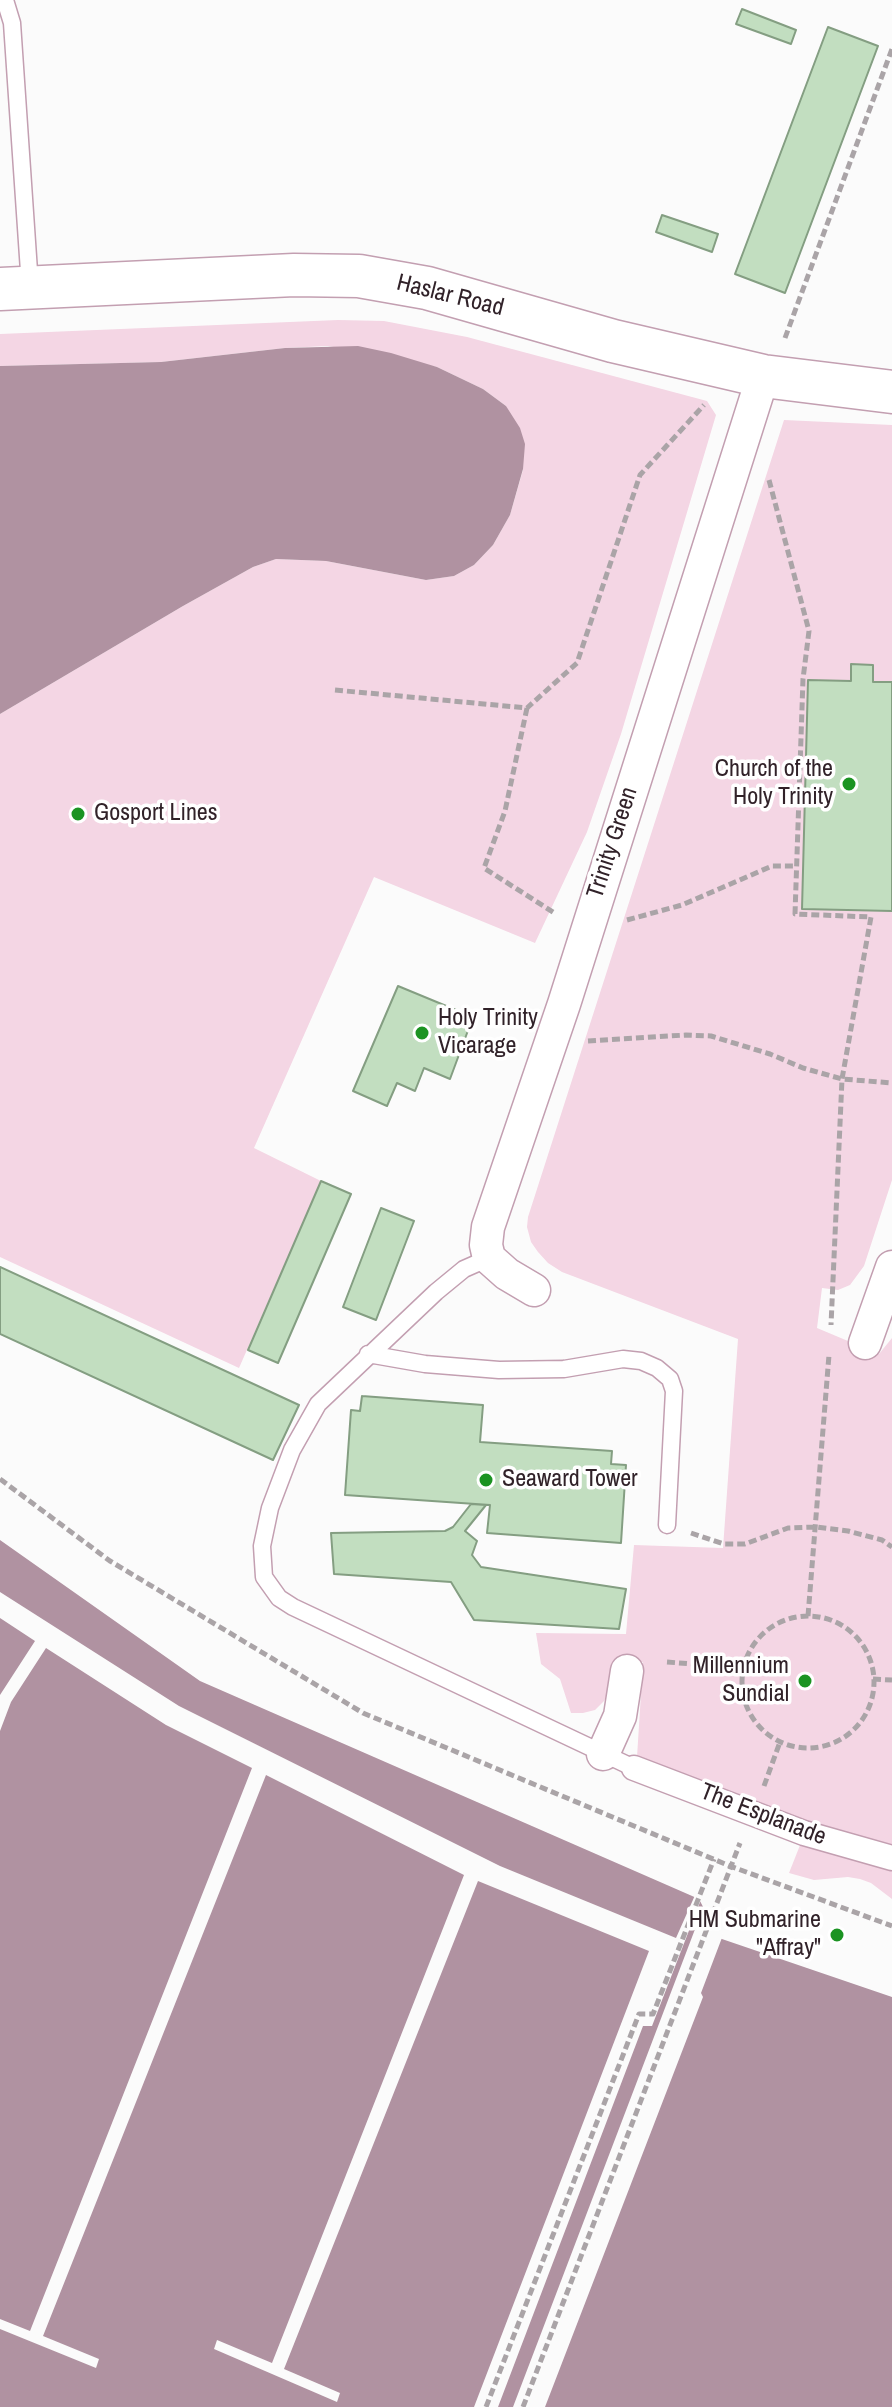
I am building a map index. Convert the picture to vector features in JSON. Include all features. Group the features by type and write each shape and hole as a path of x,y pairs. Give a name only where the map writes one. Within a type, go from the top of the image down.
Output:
{"street":[{"name":"Haslar Road","path":"15,288 294,275 359,276 427,288 613,341 767,376 892,392"},
{"name":"Trinity Green","path":"489,1258 486,1245 488,1227 551,1044 746,423 767,376"},
{"path":"489,1258 497,1267 534,1290"},
{"path":"865,1343 889,1285"},
{"path":"603,1754 620,1716 627,1671"},
{"name":"The Esplanade","path":"634,1768 804,1833 892,1858"}],"lane":[{"path":"5,0 12,23 15,288"},
{"path":"489,1258 464,1269 436,1292 318,1404 292,1450 270,1508 261,1562 269,1588 293,1607 634,1768"},
{"path":"368,1354 425,1364 499,1370 564,1369 623,1359 641,1361 657,1368 670,1379 674,1391 667,1525"}],"path":[{"path":"767,376 892,49"},
{"path":"707,401 640,475 577,663 527,708 505,811 484,868 585,932 682,905 772,866 796,866"},
{"path":"746,423 768,478 809,631 803,679 795,914 871,917 842,1079 830,1338"},
{"path":"335,690 527,708"},
{"path":"551,1044 711,1036 842,1079 892,1083"},
{"path":"808,1616 829,1354"},
{"path":"0,1479 110,1561 363,1713 730,1866 892,1926"},
{"path":"667,1525 724,1544 745,1544 788,1528 816,1527 848,1531 882,1540 892,1547"},
{"path":"808,1616 835,1622 854,1636 869,1660 873,1679 868,1707 852,1731 827,1745 798,1747 771,1737 752,1716 743,1695 744,1668 752,1649 764,1633 788,1619 808,1616"},
{"path":"667,1662 744,1668"},
{"path":"873,1679 892,1680"},
{"path":"486,2407 639,2014 653,2014 714,1859"},
{"path":"523,2407 730,1866"}],"shaded area":[{"path":"338,320 384,321 467,337 707,401 716,415 621,734 587,832 535,943 374,877 254,1148 321,1181 239,1368 0,1257 0,714 183,606 253,567 276,559 326,561 426,580 454,576 474,565 493,545 510,515 523,470 506,406 483,389 437,367 328,346 161,362 0,366 0,334"},
{"path":"358,346 437,367 483,389 506,406 520,428 525,444 523,469 510,515 493,545 474,565 454,576 426,580 326,561 276,559 253,567 183,606 0,714 0,366 161,362 285,348"},
{"path":"784,420 892,425 892,1180 864,1266 850,1285 838,1290 822,1288 817,1328 879,1354 892,1338 892,1899 871,1883 860,1879 814,1880 789,1873 806,1830 637,1757 643,1662 614,1661 609,1691 604,1701 595,1710 571,1713 560,1679 541,1664 536,1633 626,1634 634,1545 723,1548 738,1339 562,1272 538,1252 527,1227"},
{"path":"0,1540 200,1681 699,1899 719,1938 892,1997 892,2407 0,2407"}],"pier":[{"path":"0,1592 179,1706 500,1866 676,1938 696,1893 702,1897 652,2026 643,2026 498,2407 474,2407 649,1951 478,1881 284,2369 340,2393 337,2402 214,2349 217,2340 272,2363 464,1875 266,1775 43,2336 99,2359 96,2368 0,2329 0,2319 30,2331 252,1768 166,1725 46,1648 11,1702 0,1731 0,1695 35,1641 0,1618"},
{"path":"705,1903 723,1935 701,1993 703,1997 545,2407 513,2407"}],"building":[{"path":"742,9 796,30 791,44 736,24"},
{"path":"828,27 878,46 785,293 735,274"},
{"path":"662,215 718,234 712,252 656,232"},
{"name":"Church of the Holy Trinity","path":"851,664 873,665 873,682 892,682 892,911 802,909 808,680 851,681"},
{"name":"Holy Trinity Vicarage","path":"398,986 473,1017 450,1079 424,1068 415,1091 397,1083 387,1106 353,1091"},
{"path":"321,1181 351,1194 278,1363 248,1350"},
{"path":"381,1208 414,1221 376,1320 343,1307"},
{"path":"0,1267 299,1405 273,1460 0,1334"},
{"name":"Seaward Tower","path":"362,1396 483,1405 480,1442 612,1451 611,1464 626,1465 621,1543 487,1533 490,1505 345,1495 351,1410 360,1411"},
{"path":"471,1504 486,1505 465,1531 477,1541 472,1555 481,1567 626,1589 619,1629 474,1620 451,1582 334,1574 331,1533 445,1531 453,1527"}],"place":[{"name":"Church of the Holy Trinity","path":"849,784"},
{"name":"Gosport Lines","path":"78,814"},
{"name":"Holy Trinity Vicarage","path":"422,1033"},
{"name":"Seaward Tower","path":"486,1480"},
{"name":"Millennium Sundial","path":"805,1681"},
{"name":"HM Submarine \"Affray\"","path":"837,1935"}]}
